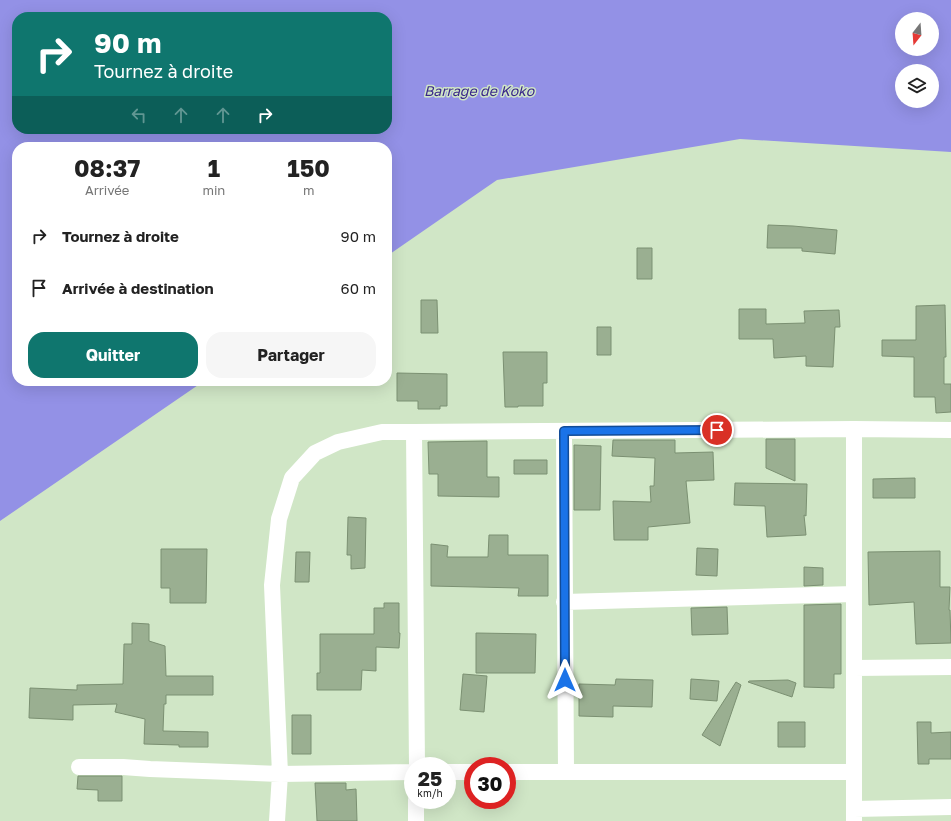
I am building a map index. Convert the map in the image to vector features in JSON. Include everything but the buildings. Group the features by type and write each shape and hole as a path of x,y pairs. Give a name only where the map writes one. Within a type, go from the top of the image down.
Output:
{"street":[{"path":"854,429 854,815 951,807"},
{"path":"277,821 280,774 272,585 279,519 292,478 315,453 338,442 382,432 854,429 951,430"},
{"path":"564,431 566,772"},
{"path":"414,432 417,757"},
{"path":"564,602 854,594"},
{"path":"854,668 951,667"},
{"path":"79,768 123,767 280,774 404,772"},
{"path":"516,772 854,772"},
{"path":"416,809 416,821"}],"water":[{"name":"Barrage de Koko","path":"0,0 951,0 951,152 740,139 497,180 392,253 392,142 12,142 12,386 197,386 0,521"}],"route":[{"path":"565,680 564,431 717,430"}]}
